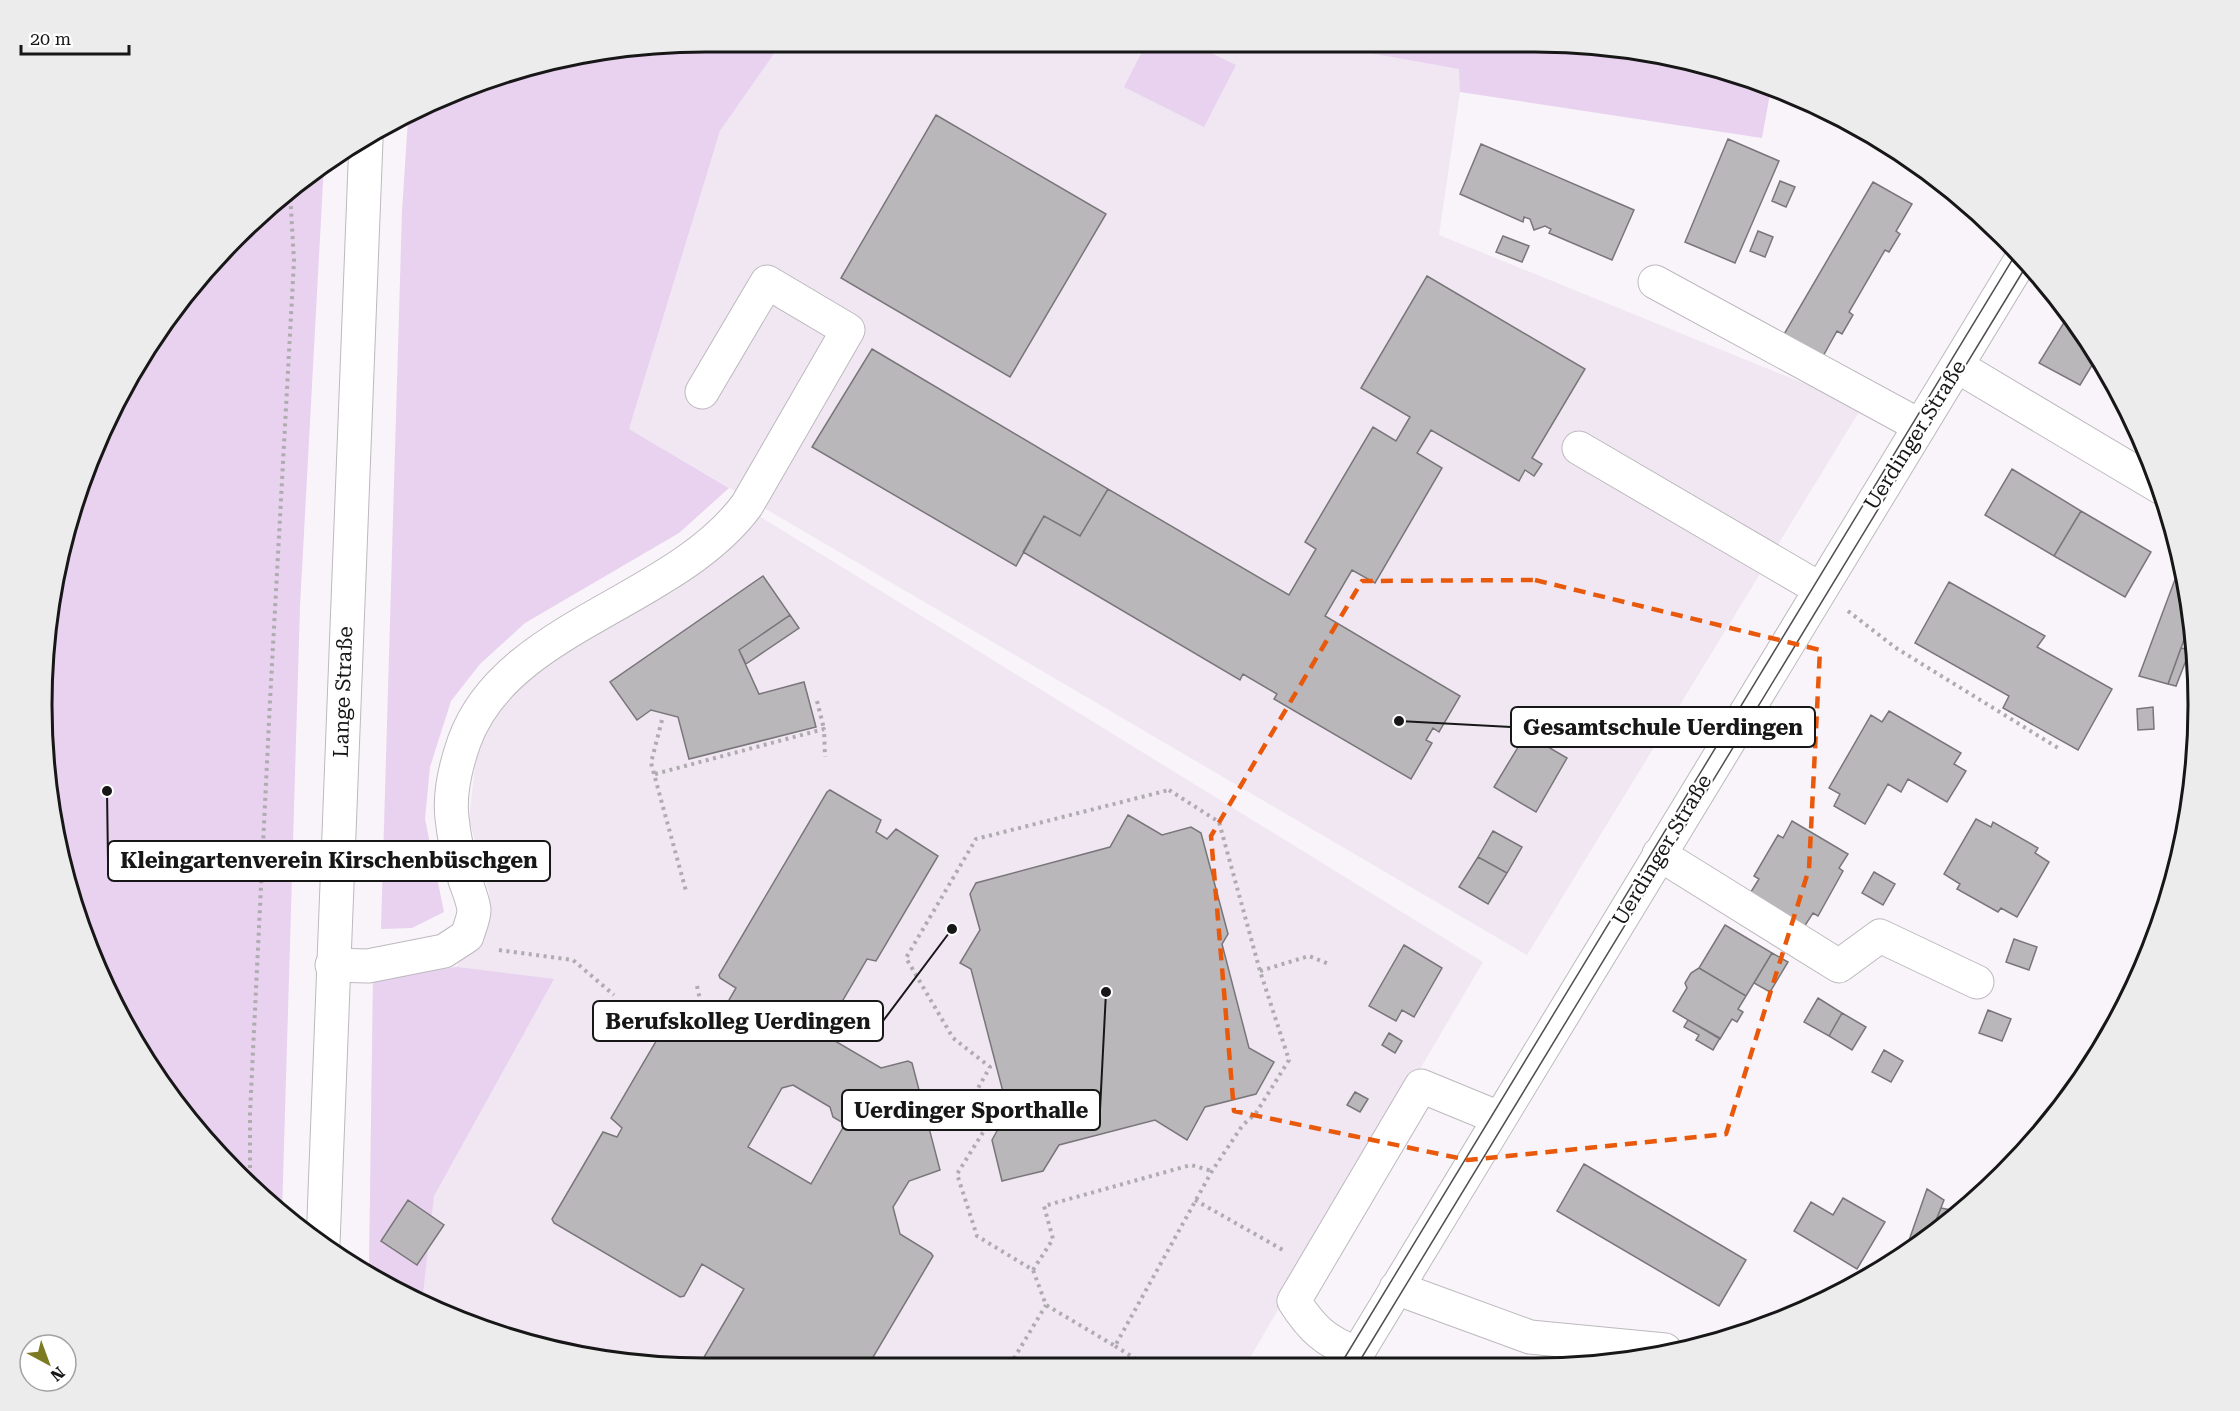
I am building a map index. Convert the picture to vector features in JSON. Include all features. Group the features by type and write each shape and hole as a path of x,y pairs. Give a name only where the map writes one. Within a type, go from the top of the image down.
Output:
{"street":[{"name":"Lange Straße","path":"323,1234 332,965 366,149"},
{"name":"Uerdinger Straße","path":"1353,1358 2017,266"},
{"path":"332,965 368,966 444,951 467,936 474,911 452,817 454,776 465,740 485,701 513,672 545,645 643,591 699,555 731,528 747,505 848,330 767,282 702,392"},
{"path":"1655,282 1920,426"},
{"path":"1958,366 2146,478"},
{"path":"1579,448 1820,589"},
{"path":"1659,854 1839,966 1880,936 1977,982"},
{"path":"1349,1358 1307,1321 1294,1301 1421,1086 1499,1118"},
{"path":"1396,1288 1530,1337 1648,1348"}],"path":[{"path":"250,1173 250,1113 294,261 291,202"},
{"path":"1820,589 1896,648 2058,748"},
{"path":"817,702 824,729 825,758"},
{"path":"662,720 651,763 686,891"},
{"path":"654,774 824,729"},
{"path":"1115,1346 1195,1200 1242,1126 1256,1113 1288,1060 1260,971 1219,822 1169,790 976,839 906,958 953,1038 990,1067 973,1097 997,1110 957,1174 977,1236 1033,1270 1046,1305 1134,1358"},
{"path":"467,936 500,950 573,960 614,995"},
{"path":"1260,971 1309,956 1329,964"},
{"path":"697,986 703,1013"},
{"path":"1033,1270 1053,1239 1044,1206 1191,1165 1212,1172"},
{"path":"1195,1200 1268,1242"},
{"path":"1014,1358 1046,1305"}],"highlighted area":[{"path":"1535,580 1820,650 1809,869 1726,1134 1468,1160 1234,1111 1211,836 1362,581"}],"shaded area":[{"path":"706,52 775,52 720,131 629,429 729,488 679,533 525,623 480,664 451,701 430,767 425,819 444,912 412,928 381,929 402,211 408,125 456,102 536,75 620,58"},
{"path":"775,52 1364,52 1460,69 1460,92 1439,235 1862,407 1527,955 629,429 720,131"},
{"path":"1142,52 1209,52 1236,65 1204,127 1124,87"},
{"path":"1363,52 1534,52 1620,58 1704,75 1769,97 1762,138 1460,92 1459,69"},
{"path":"323,176 300,606 282,1202 244,1167 187,1103 140,1032 120,994 87,915 65,833 58,791 52,706 58,620 65,578 87,496 120,417 140,379 187,308 244,244 275,215"},
{"path":"759,516 1483,962 1250,1358 706,1358 620,1353 578,1346 496,1324 417,1291 369,1265 373,979 457,966 490,896 469,819 478,739 524,679 588,636 675,591"},
{"path":"457,967 554,979 434,1196 423,1294 369,1265 373,979"}],"building":[{"path":"936,115 1106,214 1010,377 841,278"},
{"path":"1728,139 1779,161 1735,263 1685,242"},
{"path":"1481,144 1634,210 1612,260 1549,233 1551,229 1545,226 1534,230 1530,219 1524,217 1523,222 1460,194"},
{"path":"1780,181 1795,187 1786,207 1772,201"},
{"path":"1873,182 1912,204 1896,231 1900,234 1889,252 1885,250 1849,312 1853,315 1842,334 1837,331 1822,358 1783,336"},
{"path":"1758,231 1773,237 1765,257 1750,251"},
{"path":"1503,236 1529,246 1522,262 1496,252"},
{"path":"1427,276 1585,369 1532,458 1542,464 1534,476 1525,470 1519,481 1431,430 1417,453 1442,468 1375,583 1352,570 1325,616 1460,696 1439,732 1433,728 1426,740 1432,743 1411,779 1274,699 1277,694 1243,674 1240,680 1023,552 1044,516 1080,536 1108,489 1289,595 1316,549 1305,542 1373,427 1396,441 1410,417 1361,388"},
{"path":"2063,323 2092,366 2080,385 2039,363"},
{"path":"872,349 1108,489 1080,536 1044,516 1016,566 812,447"},
{"path":"2012,469 2081,511 2054,556 1985,515"},
{"path":"2081,511 2151,552 2125,597 2054,556"},
{"path":"763,576 790,615 739,650 759,694 804,682 816,727 689,759 678,717 651,710 637,720 610,682"},
{"path":"2175,579 2184,640 2168,684 2139,676"},
{"path":"1949,582 2045,636 2037,647 2112,689 2078,750 2003,708 2009,696 1915,643"},
{"path":"790,615 799,628 746,664 739,650"},
{"path":"2181,648 2185,649 2186,661 2176,686 2168,684"},
{"path":"2153,707 2154,729 2138,730 2137,709"},
{"path":"1889,711 1961,753 1954,764 1966,771 1947,802 1908,779 1901,792 1888,784 1865,824 1834,806 1840,794 1829,788 1871,715 1882,722"},
{"path":"1526,734 1567,758 1536,812 1494,787"},
{"path":"830,790 881,820 876,832 887,839 896,829 938,856 876,961 867,959 823,1034 881,1068 908,1061 912,1063 940,1170 909,1181 893,1207 900,1234 933,1256 873,1358 704,1358 744,1289 702,1264 684,1296 680,1297 554,1223 552,1219 603,1132 617,1137 622,1128 611,1118 672,1014 676,1013 701,1028 708,1016 718,1019 736,988 719,975","holes":["793,1085 830,1107 833,1117 845,1124 811,1184 748,1147 782,1088"]},
{"path":"1128,815 1162,835 1191,827 1201,833 1228,934 1222,944 1249,1048 1274,1062 1256,1094 1205,1107 1187,1140 1155,1120 1059,1145 1043,1171 1002,1181 992,1140 1008,1111 971,969 960,963 980,930 970,894 976,883 1110,847"},
{"path":"1976,819 1991,827 1993,822 2038,848 2035,853 2049,862 2017,917 2001,908 1998,912 1957,889 1960,884 1944,874"},
{"path":"1792,821 1848,854 1839,868 1843,871 1818,916 1813,913 1804,927 1749,895 1759,879 1754,876 1778,835 1783,838"},
{"path":"1493,831 1522,847 1507,873 1478,857"},
{"path":"1478,857 1507,873 1488,904 1459,887"},
{"path":"1874,872 1895,884 1883,905 1862,893"},
{"path":"1725,925 1772,953 1746,996 1699,968"},
{"path":"2014,939 2037,947 2029,970 2006,962"},
{"path":"1404,945 1442,968 1414,1017 1402,1010 1396,1021 1369,1006"},
{"path":"1772,953 1788,962 1770,992 1754,983"},
{"path":"1699,968 1746,996 1738,1009 1743,1012 1737,1022 1732,1019 1720,1039 1673,1011 1687,988 1685,983 1691,973"},
{"path":"1818,998 1842,1013 1829,1036 1804,1022"},
{"path":"1988,1010 2011,1019 2002,1041 1979,1033"},
{"path":"1842,1013 1866,1027 1852,1050 1829,1036"},
{"path":"1688,1020 1720,1038 1713,1050 1696,1040 1699,1035 1684,1027"},
{"path":"1389,1033 1402,1041 1395,1053 1382,1045"},
{"path":"1884,1050 1903,1061 1891,1082 1872,1072"},
{"path":"1355,1092 1368,1099 1360,1112 1347,1105"},
{"path":"1584,1164 1746,1260 1719,1306 1557,1211"},
{"path":"1927,1189 1944,1200 1936,1221 1909,1240"},
{"path":"1843,1198 1885,1222 1857,1269 1794,1231 1811,1202 1833,1215"},
{"path":"408,1200 444,1225 417,1265 381,1241"},
{"path":"1941,1208 1949,1210 1936,1221"}],"tram line":[{"path":"1344,1358 2012,261"},
{"path":"1361,1358 2022,272"}],"place":[{"name":"Gesamtschule Uerdingen","path":"1399,721"},
{"name":"Kleingartenverein Kirschenbüschgen","path":"107,791"},
{"name":"Berufskolleg Uerdingen","path":"952,929"},
{"name":"Uerdinger Sporthalle","path":"1106,992"}]}
